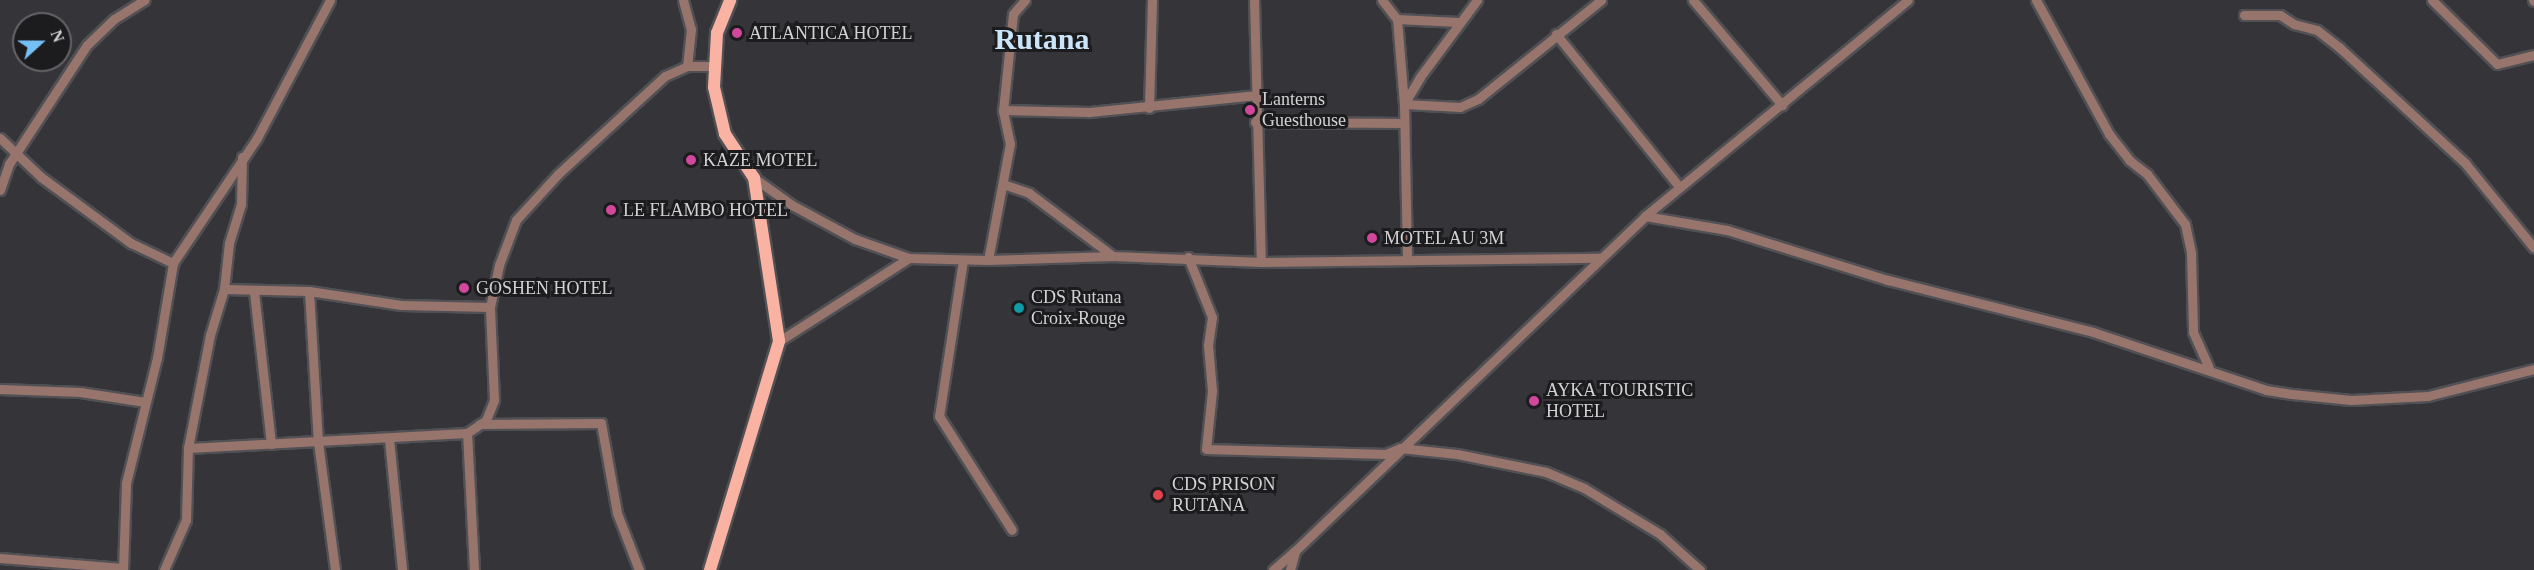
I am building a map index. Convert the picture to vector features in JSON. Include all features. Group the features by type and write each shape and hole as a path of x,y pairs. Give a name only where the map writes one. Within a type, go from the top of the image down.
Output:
{"main road":[{"path":"710,570 779,341 754,178 725,134 712,66 717,33 730,0"}],"street":[{"path":"0,190 15,154 87,45 114,19 145,0"},
{"path":"0,558 123,569 126,483 173,263 242,157 257,138 330,0"},
{"path":"683,0 691,29 687,66"},
{"path":"988,260 1010,144 1004,110 1013,14 1025,0"},
{"path":"1149,108 1152,0"},
{"path":"1254,0 1261,262"},
{"path":"1382,0 1397,19 1404,104 1407,258"},
{"path":"1404,104 1458,22 1477,0"},
{"path":"1404,104 1460,107 1478,99 1601,0"},
{"path":"1693,0 1782,105"},
{"path":"1273,570 1678,185 1782,105 1908,0"},
{"path":"2036,0 2109,134 2129,160 2147,174 2185,224 2192,253 2193,332 2209,368"},
{"path":"2432,0 2497,64 2534,55"},
{"path":"2244,15 2280,15 2294,24 2317,30 2340,48 2465,163 2534,248"},
{"path":"1397,19 1458,22"},
{"path":"1556,34 1678,185"},
{"path":"188,448 389,439 467,433 486,420 494,400 490,308 499,265 516,220 558,174 665,76 687,66 712,66"},
{"path":"1004,110 1089,112 1149,108 1255,95"},
{"path":"1256,122 1403,123"},
{"path":"0,138 15,154 131,243 173,263"},
{"path":"164,570 186,520 188,448 210,335 224,289 229,243 241,204 242,157"},
{"path":"754,178 792,205 855,239 909,258 988,260 1113,256 1188,257 1261,262 1407,258 1600,258"},
{"path":"1003,184 1029,193 1113,256"},
{"path":"1645,216 1727,230 1887,280 1987,303 2013,314 2093,332 2209,368 2266,390 2350,400 2428,396 2534,369"},
{"path":"1188,257 1212,317 1208,345 1212,391 1206,449 1386,454 1400,448 1457,454 1546,472 1584,488 1660,534 1700,570"},
{"path":"779,341 909,258"},
{"path":"963,260 939,416 1012,530"},
{"path":"224,289 254,292 309,291 401,305 490,308"},
{"path":"309,291 318,442 335,570"},
{"path":"254,292 271,444"},
{"path":"0,389 80,392 145,402"},
{"path":"480,424 601,423 617,513 639,570"},
{"path":"467,433 474,570"},
{"path":"389,439 402,570"},
{"path":"1290,570 1295,551"}],"place":[{"name":"ATLANTICA HOTEL","path":"737,33"},
{"name":"Lanterns Guesthouse","path":"1250,110"},
{"name":"KAZE MOTEL","path":"691,160"},
{"name":"LE FLAMBO HOTEL","path":"611,210"},
{"name":"MOTEL AU 3M","path":"1372,238"},
{"name":"GOSHEN HOTEL","path":"464,288"},
{"name":"CDS Rutana Croix-Rouge","path":"1019,308"},
{"name":"AYKA TOURISTIC HOTEL","path":"1534,401"},
{"name":"CDS PRISON RUTANA","path":"1158,495"}],"district":[{"name":"Rutana","path":"1042,39"}]}
